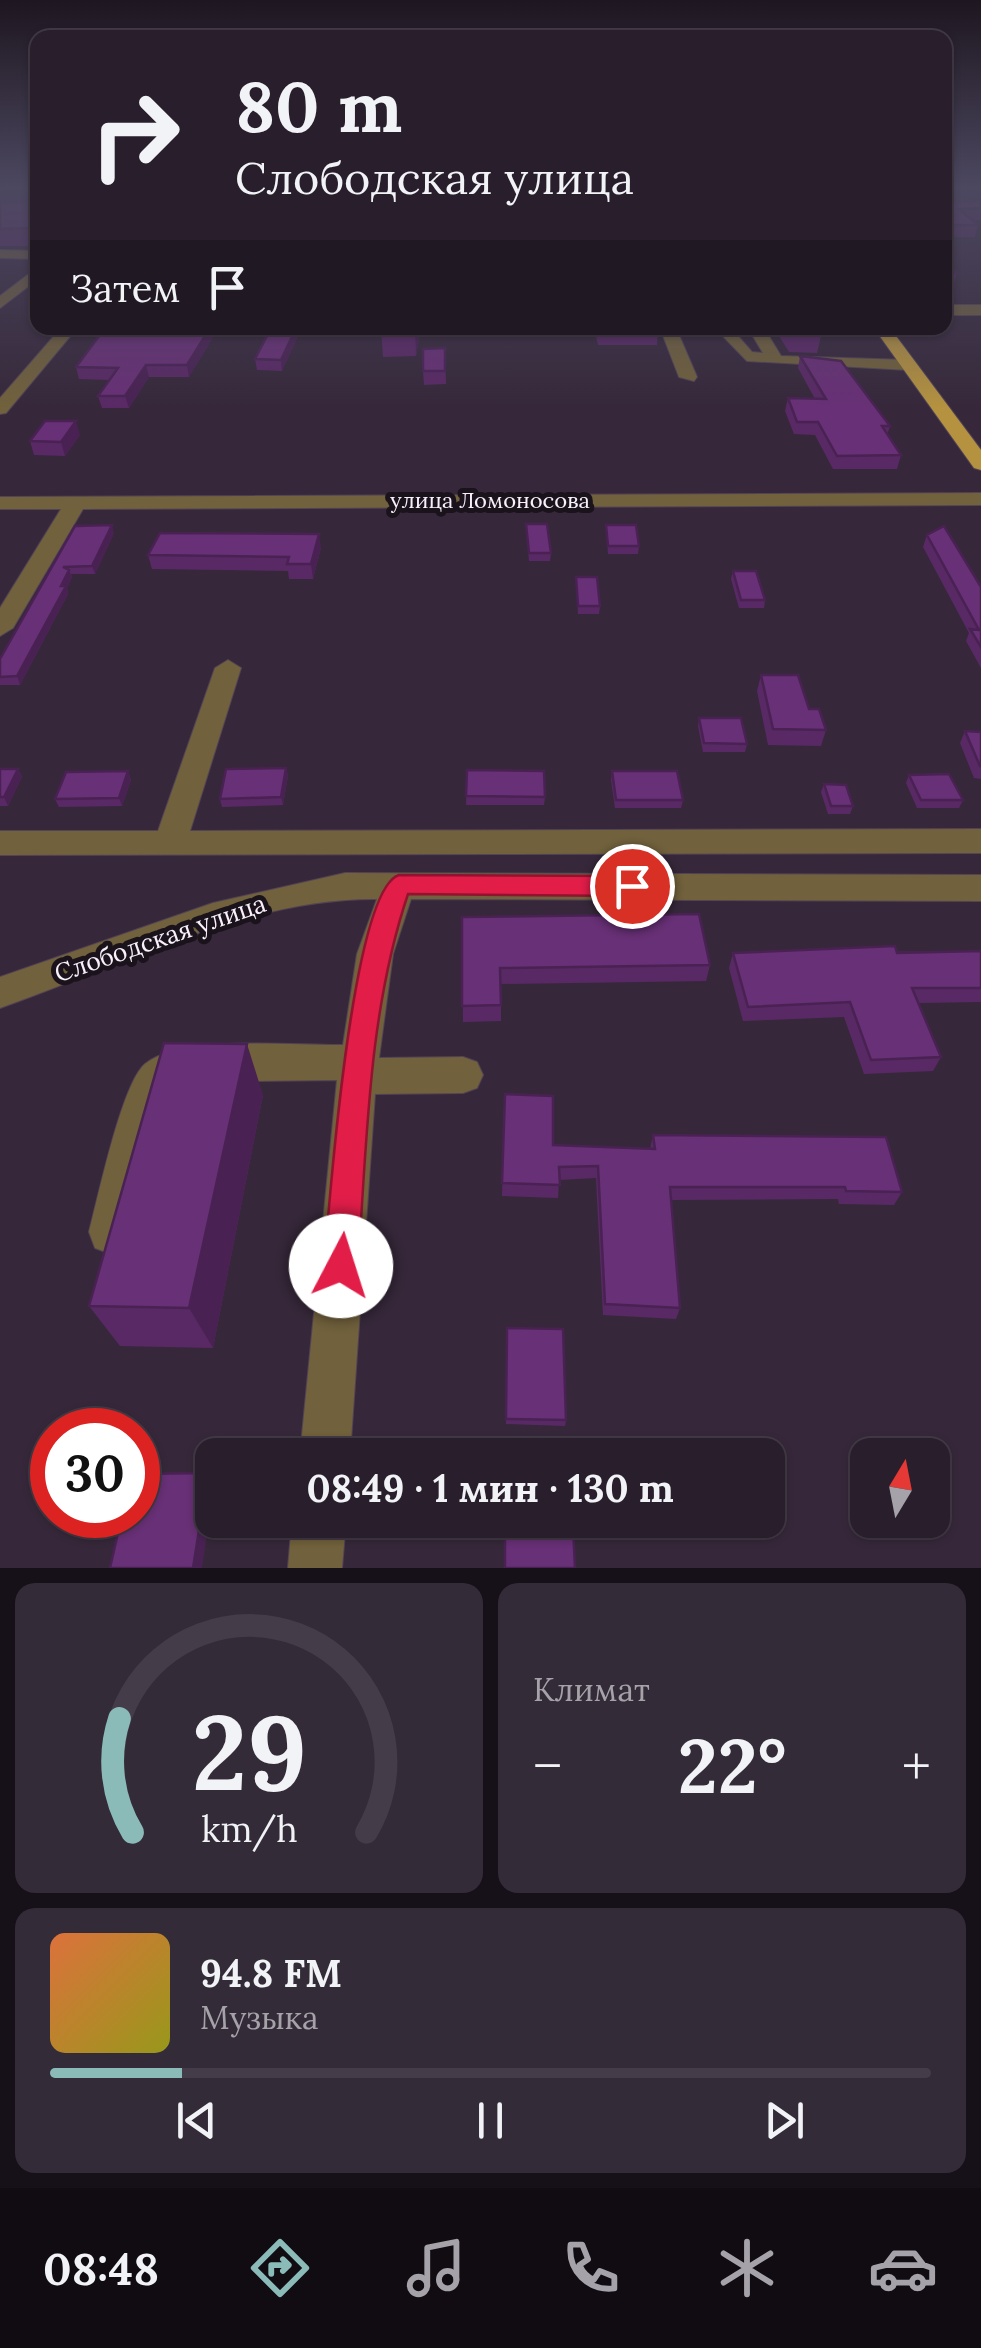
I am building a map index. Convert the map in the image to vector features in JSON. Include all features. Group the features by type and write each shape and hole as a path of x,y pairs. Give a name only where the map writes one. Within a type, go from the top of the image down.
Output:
{"main road":[{"path":"887,335 981,464"}],"street":[{"path":"0,304 30,278"},
{"path":"952,310 981,310"},
{"path":"0,409 63,335"},
{"path":"671,335 688,377"},
{"path":"730,335 747,356 908,364"},
{"path":"760,335 772,359"},
{"name":"улица Ломоносова","path":"0,503 981,499"},
{"path":"0,628 76,501"},
{"path":"170,843 228,668"},
{"path":"0,843 981,840"},
{"path":"325,1438 358,1069 384,886 375,843"},
{"name":"Слободская улица","path":"0,992 263,902 323,890 384,886 981,888"},
{"path":"102,1264 148,1092 158,1077 180,1065 463,1075"},
{"path":"315,1568 318,1538"}],"building":[{"path":"100,335 206,335 187,365 146,365 125,396 98,396 118,368 76,367"},
{"path":"267,335 293,335 281,360 255,359"},
{"path":"445,348 445,371 423,371 423,349"},
{"path":"800,356 841,361 890,426 882,426 901,455 837,456 818,422 797,422 788,398 826,399"},
{"path":"45,421 76,421 61,442 30,441"},
{"path":"526,524 547,524 551,553 529,553"},
{"path":"112,525 92,566 63,567 69,570 61,586 66,586 17,676 0,677 0,659 75,526"},
{"path":"606,525 636,525 639,546 608,546"},
{"path":"944,526 981,587 981,647 970,629 979,630 927,535"},
{"path":"160,533 319,534 311,564 287,564 289,557 148,555"},
{"path":"733,571 756,571 765,600 741,600"},
{"path":"576,577 597,577 600,606 578,606"},
{"path":"761,675 798,675 809,709 819,709 826,730 773,729"},
{"path":"699,718 741,718 747,744 704,743"},
{"path":"965,731 981,732 981,766 980,766"},
{"path":"286,768 281,797 220,799 226,769"},
{"path":"0,769 18,769 4,797 0,797"},
{"path":"467,770 544,771 545,797 466,796"},
{"path":"128,771 119,798 55,799 66,772"},
{"path":"612,771 677,771 683,800 616,800"},
{"path":"949,774 963,800 921,800 909,775"},
{"path":"824,784 846,785 853,806 831,806"},
{"path":"699,914 710,965 500,968 501,1005 462,1006 462,917"},
{"path":"895,946 897,953 981,951 981,988 912,988 941,1057 871,1060 850,1002 748,1007 733,953"},
{"path":"164,1043 247,1044 189,1308 89,1306"},
{"path":"505,1094 553,1096 553,1145 655,1149 653,1135 886,1137 902,1192 846,1191 845,1187 670,1187 680,1308 605,1304 598,1166 559,1167 560,1185 502,1183"},
{"path":"507,1328 563,1329 566,1420 506,1419"},
{"path":"195,1473 198,1538 193,1568 110,1568 117,1538 160,1538 160,1474"},
{"path":"505,1538 574,1538 575,1568 505,1568"}],"route":[{"path":"341,1266 357,1076 375,954 399,884 632,886"}]}
